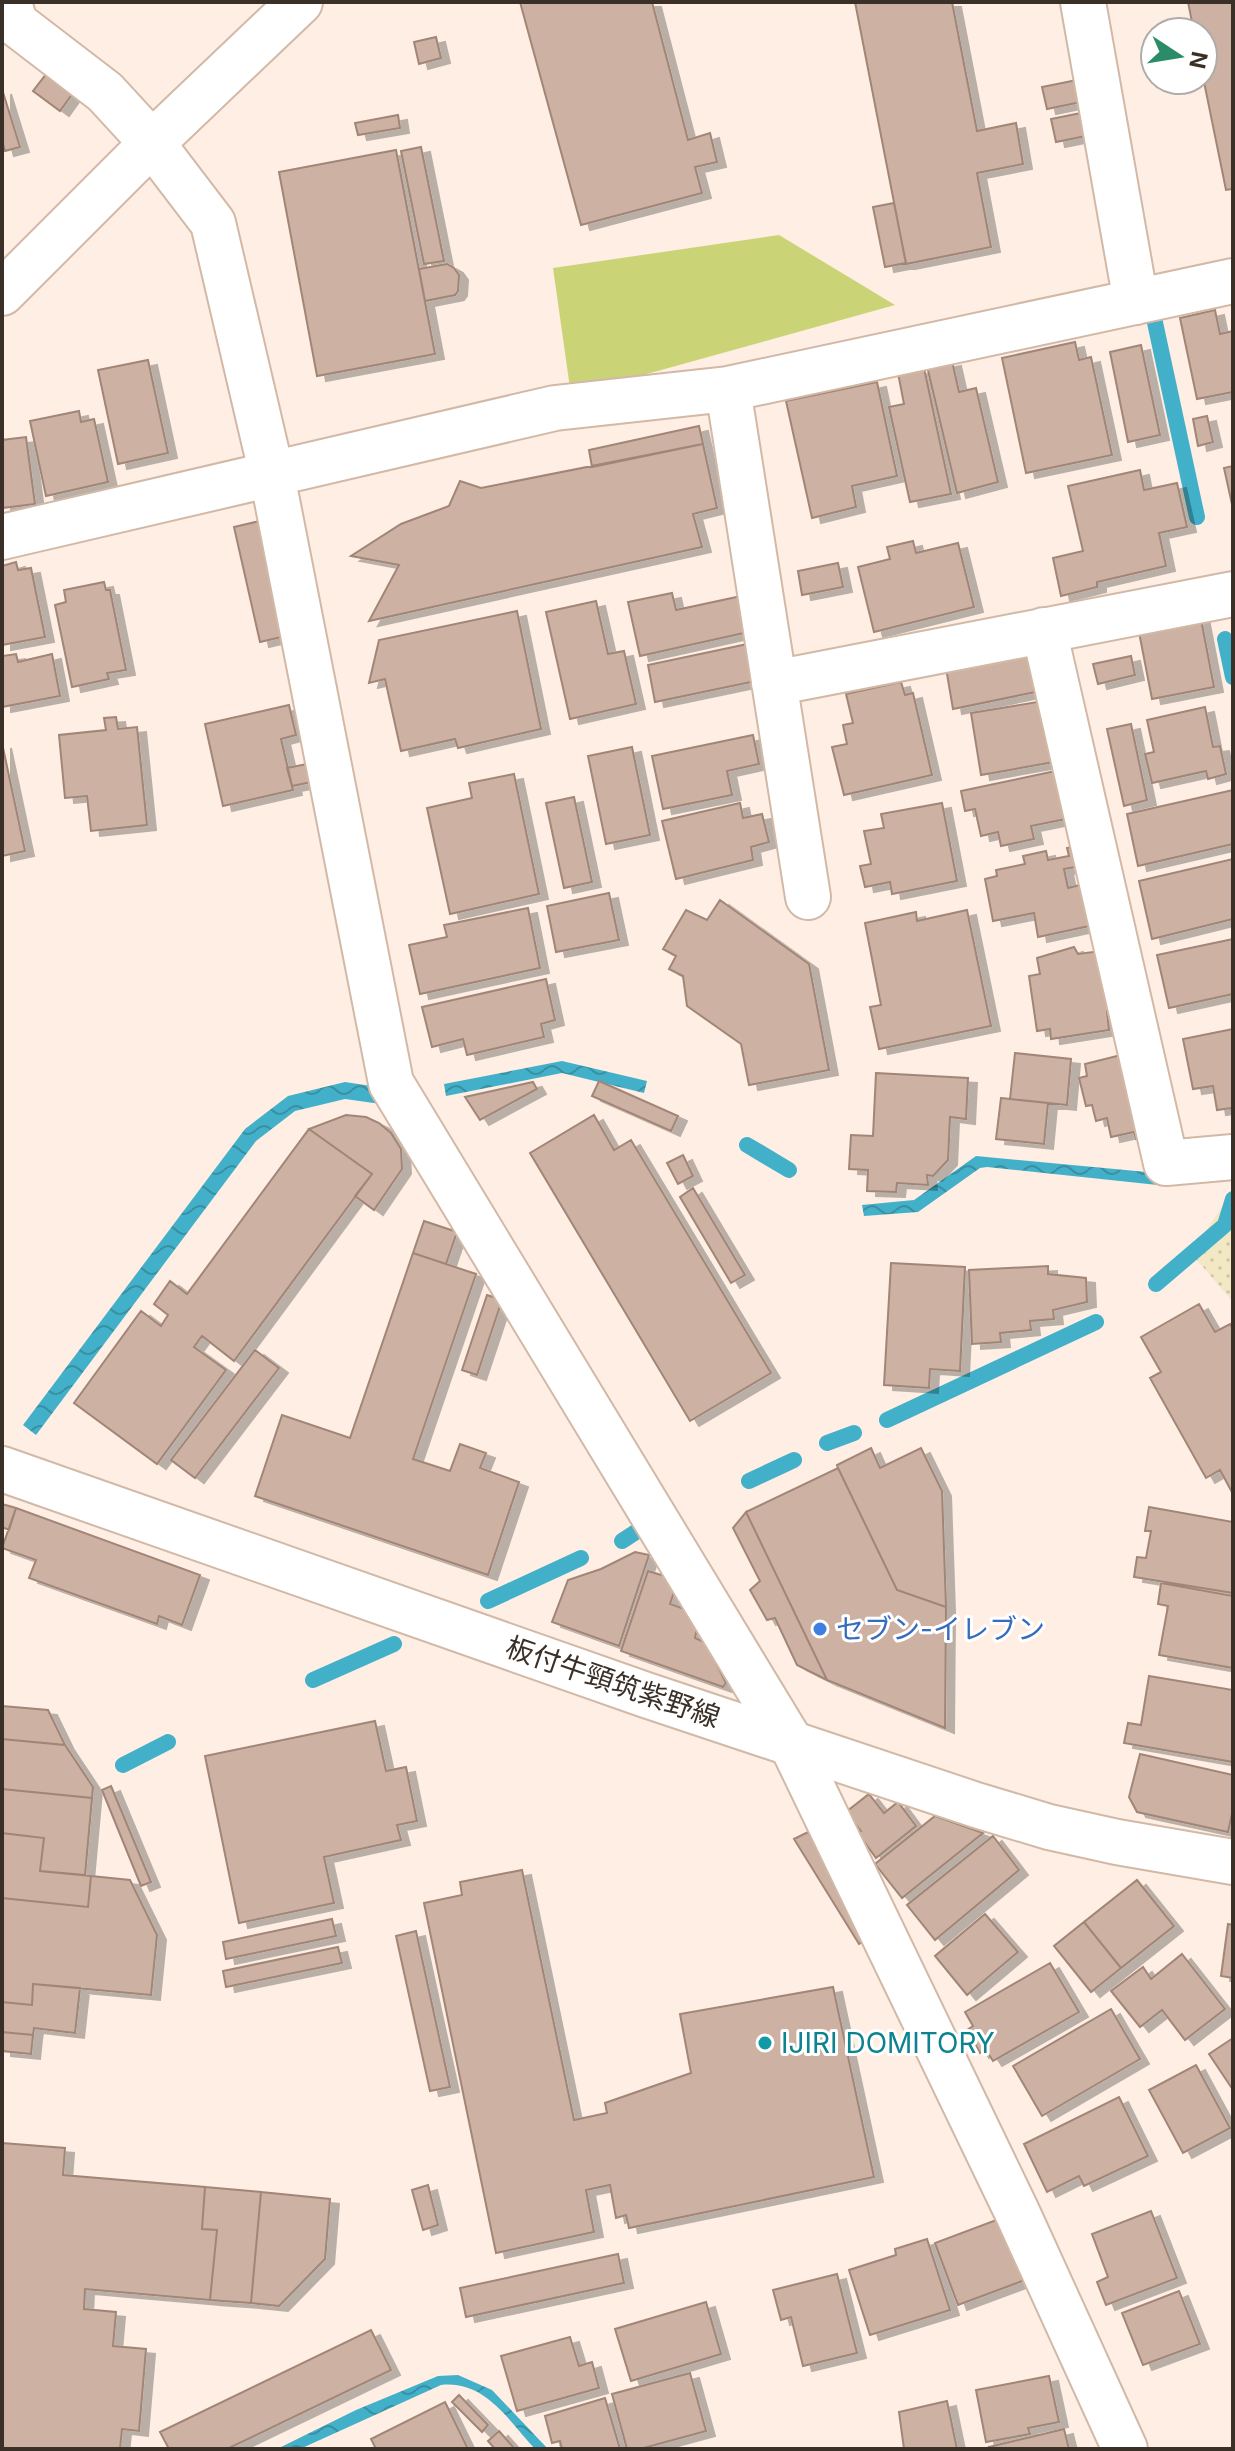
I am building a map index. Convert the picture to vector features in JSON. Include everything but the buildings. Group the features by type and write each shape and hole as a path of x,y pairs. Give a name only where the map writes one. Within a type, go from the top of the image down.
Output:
{"street":[{"path":"9,2 15,23 105,92 152,143 213,223 272,475 391,1083 790,1741 1010,2197 1125,2449"},
{"path":"2,293 152,143 300,2"},
{"path":"1083,2 1136,302"},
{"path":"2,537 555,408 728,389 1233,281"},
{"path":"728,389 808,897"},
{"path":"774,683 1233,594"},
{"path":"1044,630 1166,1163 1233,1157"},
{"name":"板付牛頸筑紫野線","path":"2,1469 646,1695 1049,1827 1233,1862"}],"green space":[{"path":"779,235 895,305 571,395 553,268"}],"sand":[{"path":"1233,1191 1233,1302 1191,1253"}],"water":[{"path":"562,1061 647,1081 644,1093 562,1073 446,1096 444,1084"},
{"path":"345,1082 391,1089 388,1105 345,1099 295,1111 256,1141 36,1435 23,1425 245,1129 288,1096"},
{"path":"976,1156 1168,1174 1233,1168 1233,1179 1167,1186 987,1167 980,1168 918,1212 864,1216 862,1205 914,1200"},
{"path":"458,2375 492,2390 548,2449 535,2449 483,2395 457,2385 441,2385 300,2449 277,2449 356,2410 438,2376"}],"waterway":[{"path":"1154,318 1197,517"},
{"path":"1225,639 1233,677"},
{"path":"747,1145 789,1170"},
{"path":"1156,1284 1225,1225 1233,1199"},
{"path":"887,1420 1096,1322"},
{"path":"827,1443 854,1433"},
{"path":"749,1481 794,1460"},
{"path":"622,1541 645,1526"},
{"path":"488,1601 581,1558"},
{"path":"313,1680 394,1644"},
{"path":"123,1765 168,1742"}],"place":[{"name":"セブン-イレブン","path":"820,1629"},
{"name":"IJIRI DOMITORY","path":"765,2043"}]}
